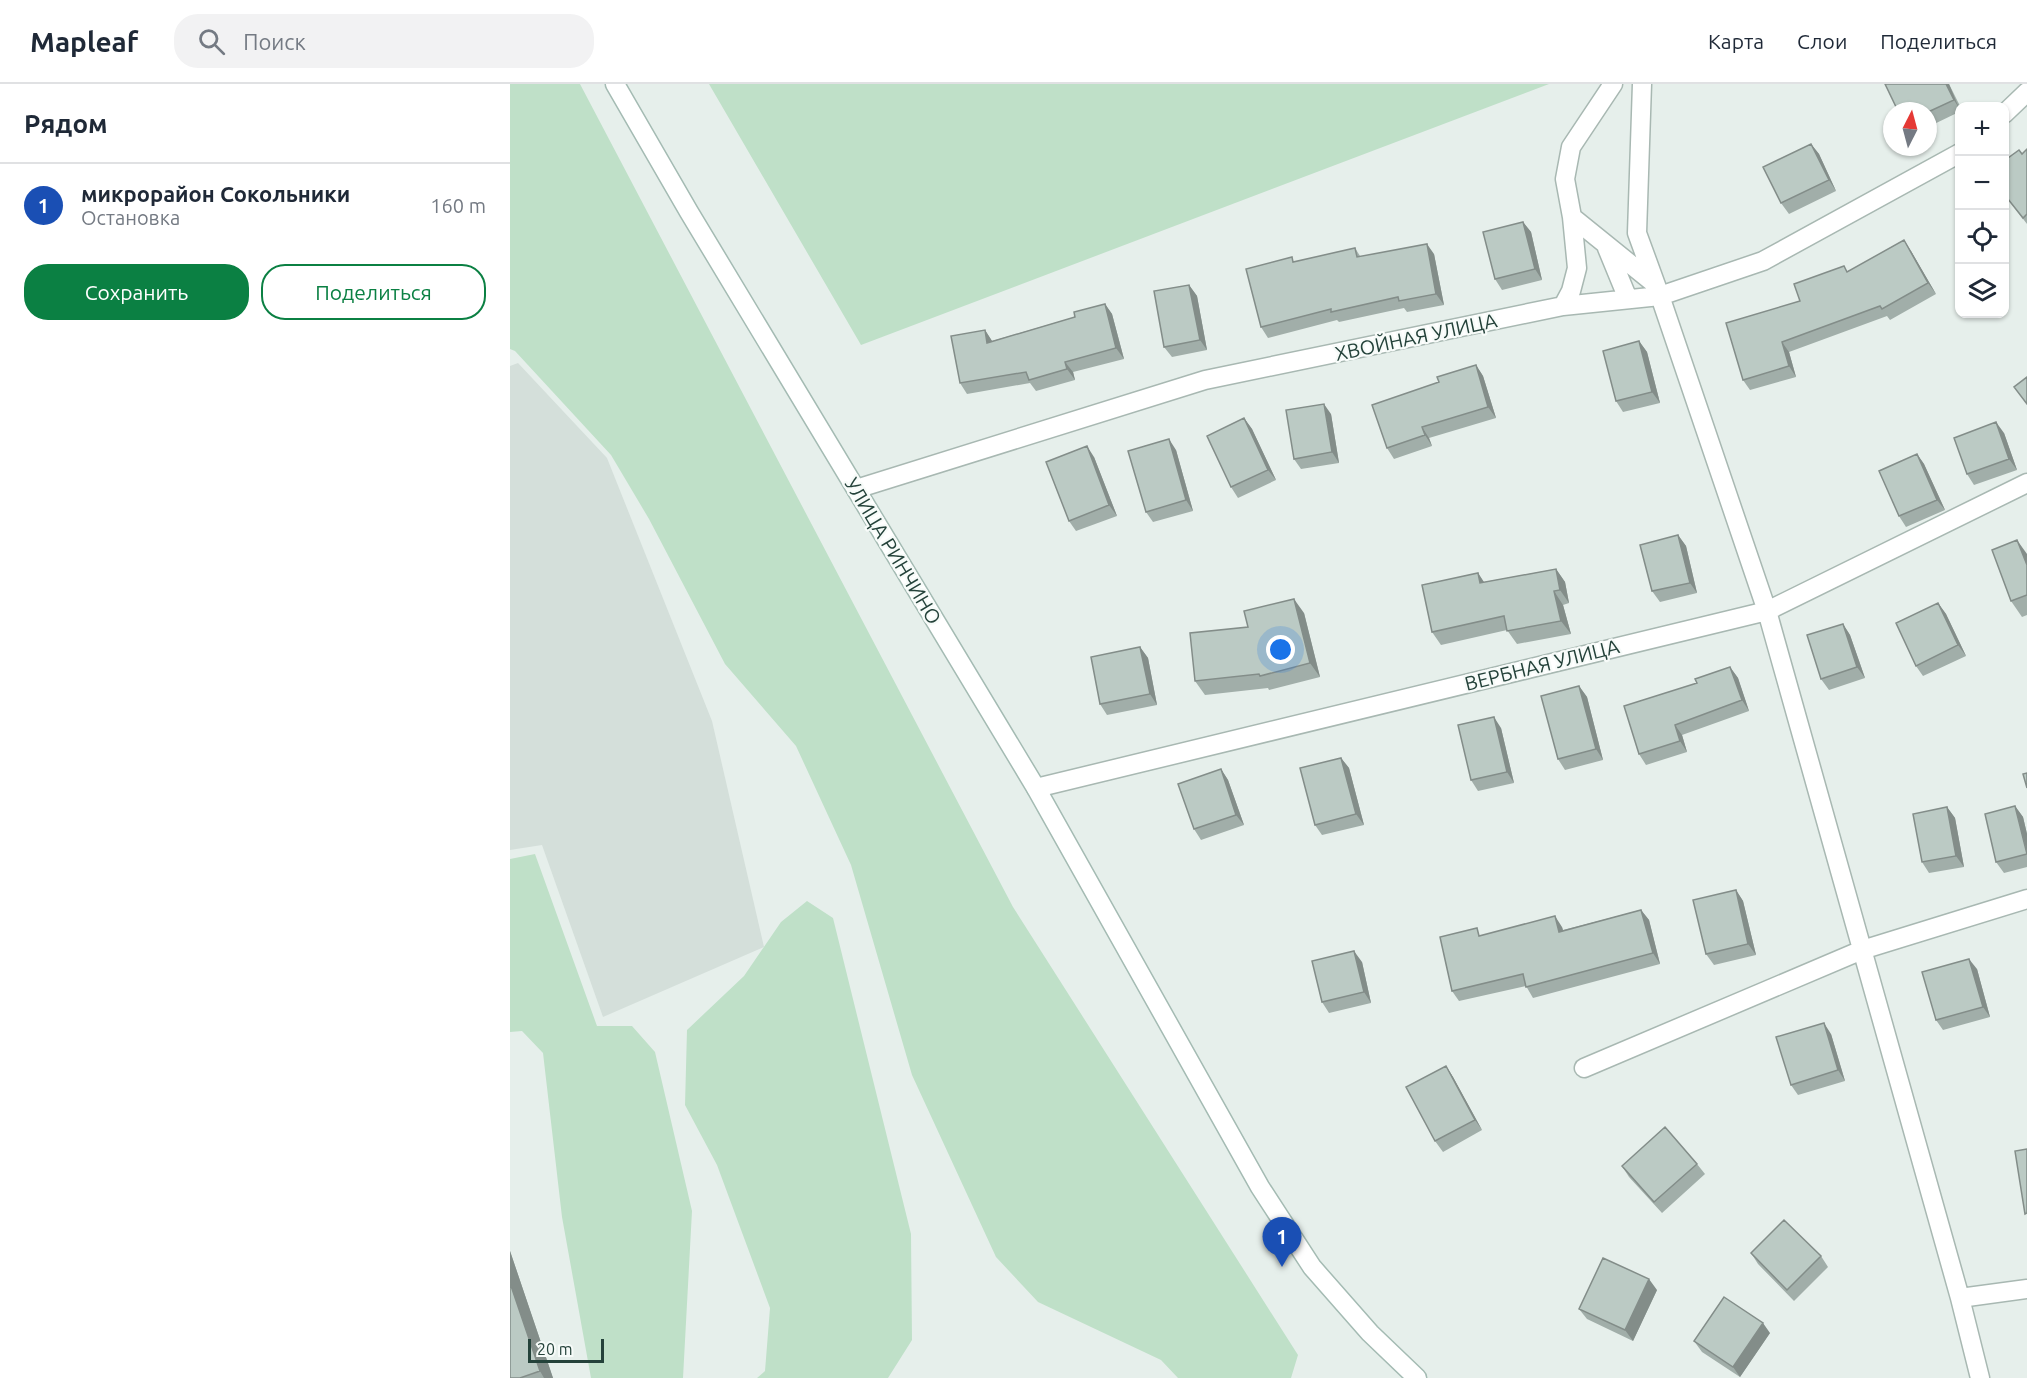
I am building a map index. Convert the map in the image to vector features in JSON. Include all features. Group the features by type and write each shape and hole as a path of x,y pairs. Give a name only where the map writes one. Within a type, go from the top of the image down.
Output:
{"street":[{"name":"УЛИЦА РИНЧИНО","path":"615,84 689,212 1036,788 1260,1186 1312,1267 1370,1333 1417,1378"},
{"path":"1563,306 1571,291 1577,268 1572,217 1565,179 1572,147 1613,84"},
{"path":"1642,84 1637,233 1767,611 1960,1298 1980,1378"},
{"path":"2009,109 2027,92"},
{"name":"ХВОЙНАЯ УЛИЦА","path":"856,489 1205,380 1563,306 1628,299 1763,261 1955,155"},
{"path":"1572,217 1658,291"},
{"path":"1605,244 1628,299"},
{"name":"ВЕРБНАЯ УЛИЦА","path":"1036,788 1767,611 2027,483"},
{"path":"1584,1068 1862,950 2027,899"},
{"path":"1960,1298 2027,1289"}],"shaded area":[{"path":"518,363 607,458 712,721 764,947 603,1017 542,845 510,850 510,366"}],"green space":[{"path":"510,84 580,84 1013,907 1298,1355 1291,1378 1178,1378 1161,1360 1038,1302 996,1257 912,1075 851,865 796,746 725,664 649,519 611,455 515,351 510,349"},
{"path":"709,84 1549,84 861,345"},
{"path":"535,854 597,1026 632,1026 655,1052 692,1211 683,1378 591,1378 562,1217 543,1053 522,1031 510,1032 510,859"},
{"path":"807,901 833,918 911,1234 912,1340 888,1378 757,1378 765,1371 770,1308 717,1165 685,1105 687,1030 744,976 781,922"}],"building":[{"path":"1885,84 1946,84 1954,100 1937,108 1937,102 1894,102"},
{"path":"1811,144 1829,180 1781,203 1763,167"},
{"path":"2027,149 2027,214 2023,218 2009,200 2009,157 2019,150 2022,154"},
{"path":"1523,222 1535,269 1495,279 1483,232"},
{"path":"1904,240 1928,283 1882,309 1880,306 1782,342 1789,366 1743,380 1726,323 1800,301 1794,284 1844,266 1847,272"},
{"path":"1427,244 1436,294 1399,301 1398,297 1331,312 1331,309 1261,327 1246,269 1292,257 1293,262 1355,248 1357,257"},
{"path":"1189,285 1200,340 1164,347 1154,291"},
{"path":"1105,304 1116,348 1065,362 1067,369 1029,380 1026,372 960,383 951,336 985,330 987,343 1075,317 1074,312"},
{"path":"1639,341 1652,392 1616,401 1603,351"},
{"path":"1476,365 1488,407 1422,427 1425,435 1387,448 1372,405 1439,382 1437,377"},
{"path":"2027,377 2027,404 2014,387"},
{"path":"1324,404 1332,452 1294,459 1286,410"},
{"path":"1244,418 1268,470 1231,487 1207,436"},
{"path":"1996,422 2009,459 1967,474 1954,438"},
{"path":"1169,439 1186,500 1146,512 1128,451"},
{"path":"1087,446 1109,505 1069,521 1046,462"},
{"path":"1917,454 1937,500 1899,516 1879,471"},
{"path":"1678,535 1690,583 1652,591 1640,545"},
{"path":"2017,540 2027,565 2027,595 2011,601 1992,550"},
{"path":"1556,569 1560,590 1554,591 1561,621 1507,631 1504,616 1432,632 1422,585 1478,573 1480,583"},
{"path":"1294,599 1310,663 1260,676 1259,674 1195,681 1190,633 1248,627 1244,611"},
{"path":"1938,603 1958,645 1916,666 1896,623"},
{"path":"1843,624 1857,667 1821,679 1807,635"},
{"path":"1140,647 1150,694 1100,704 1091,657"},
{"path":"1730,667 1742,700 1675,725 1680,741 1639,754 1624,706 1697,683 1695,679"},
{"path":"1579,686 1596,749 1558,759 1541,696"},
{"path":"1494,717 1507,772 1471,780 1458,725"},
{"path":"1341,758 1356,814 1315,825 1300,768"},
{"path":"1221,769 1236,815 1194,829 1178,784"},
{"path":"2027,773 2027,788 2023,774"},
{"path":"2015,806 2027,854 1996,862 1985,814"},
{"path":"1947,807 1956,856 1922,862 1913,814"},
{"path":"1736,890 1748,944 1706,954 1693,900"},
{"path":"1641,910 1653,953 1526,987 1523,974 1452,991 1440,937 1477,928 1479,936 1555,916 1559,932"},
{"path":"1354,951 1364,992 1322,1002 1312,961"},
{"path":"1969,959 1983,1007 1936,1020 1922,972"},
{"path":"1824,1023 1838,1070 1791,1085 1776,1037"},
{"path":"1446,1066 1475,1120 1435,1141 1406,1087"},
{"path":"1665,1127 1697,1164 1654,1202 1622,1166"},
{"path":"2027,1149 2027,1213 2025,1214 2015,1151"},
{"path":"1784,1220 1821,1256 1787,1290 1751,1253"},
{"path":"1603,1258 1649,1279 1625,1330 1579,1309"},
{"path":"510,1283 540,1371 520,1378 510,1378"},
{"path":"1724,1297 1763,1323 1733,1367 1694,1341"}],"place":[{"name":"микрорайон Сокольники","path":"1282,1267"}]}
